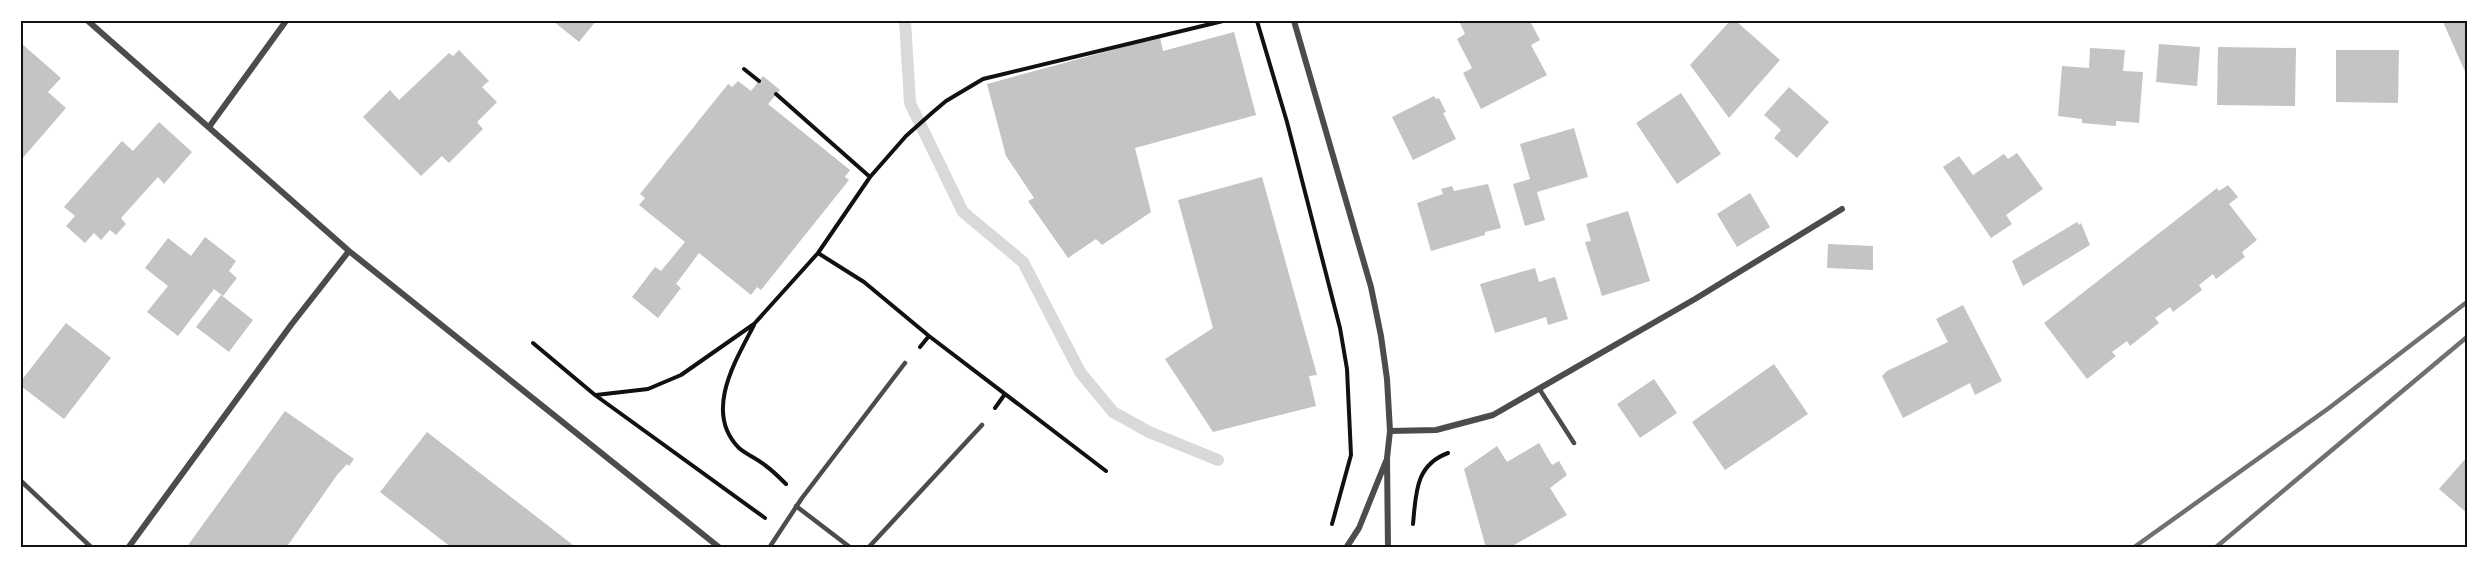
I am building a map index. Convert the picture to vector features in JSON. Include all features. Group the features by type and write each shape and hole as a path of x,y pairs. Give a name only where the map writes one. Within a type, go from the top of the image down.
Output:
{"street":[{"path":"88,21 349,251 720,548"},
{"path":"209,127 286,21"},
{"path":"1294,21 1371,287 1387,379 1390,431 1387,458 1388,548"},
{"path":"1390,431 1436,430 1493,415 1540,390 1842,209"},
{"path":"128,548 291,325 349,251"},
{"path":"1346,548 1359,528 1387,458"}],"lane":[{"path":"769,548 796,506 905,363"},
{"path":"1540,390 1574,443"},
{"path":"868,548 982,425"},
{"path":"21,481 92,548"},
{"path":"796,506 851,548"}],"path":[{"path":"595,395 648,389 681,375 754,324 818,252 870,177 906,136 945,101 983,79 1223,21"},
{"path":"1257,21 1287,122 1340,328 1347,369 1351,455 1332,524"},
{"path":"744,69 759,81"},
{"path":"777,94 870,177"},
{"path":"818,252 864,282 929,336 1106,471"},
{"path":"754,324 727,377 723,403 727,427 739,447 766,466 802,498"},
{"path":"533,343 595,395 781,529"},
{"path":"1413,527 1416,486 1423,470 1431,462 1452,452"}],"building":[{"path":"553,21 596,21 579,42"},
{"path":"1459,21 1530,21 1540,40 1531,45 1547,75 1481,109 1463,73 1472,68 1457,39 1465,34"},
{"path":"1730,21 1736,21 1780,60 1729,118 1690,65"},
{"path":"2467,21 2467,76 2443,22"},
{"path":"1234,32 1256,115 1135,148 1151,212 1102,245 1096,239 1068,258 1028,201 1034,198 1006,156 987,84 1160,37 1163,51"},
{"path":"21,43 61,78 48,92 66,108 21,160"},
{"path":"2159,44 2200,47 2197,86 2156,82"},
{"path":"2218,47 2296,48 2295,106 2217,105"},
{"path":"2090,48 2125,50 2123,71 2143,72 2139,123 2116,121 2116,126 2082,123 2082,119 2058,116 2062,66 2089,68"},
{"path":"459,50 489,81 482,87 497,102 477,122 483,129 449,163 442,156 421,176 363,117 390,90 399,100 449,53 453,56"},
{"path":"2336,50 2399,50 2398,103 2336,102"},
{"path":"763,76 780,90 768,104 850,170 845,177 849,180 761,290 757,287 751,295 699,253 676,284 681,288 658,318 632,297 655,267 661,271 685,242 639,205 645,198 640,194 728,84 732,87 738,81 751,91"},
{"path":"1789,87 1829,122 1797,158 1774,138 1781,130 1764,115"},
{"path":"1681,93 1721,154 1677,184 1636,123"},
{"path":"1434,96 1436,99 1439,98 1446,112 1443,113 1456,139 1413,160 1392,117"},
{"path":"159,122 192,152 164,184 158,177 121,218 126,224 116,235 110,230 101,240 94,233 85,243 66,226 75,216 64,207 122,141 133,151"},
{"path":"1574,128 1588,177 1537,192 1545,220 1525,226 1513,184 1530,179 1520,144"},
{"path":"2017,153 2043,189 2006,215 2012,224 1991,238 1943,167 1959,156 1973,175 2004,154 2008,159"},
{"path":"1262,177 1317,375 1309,376 1316,406 1213,432 1165,359 1213,328 1178,200"},
{"path":"1488,184 1501,228 1431,251 1417,203 1443,194 1441,189 1452,186 1454,191"},
{"path":"2228,185 2238,197 2229,204 2257,240 2242,252 2245,257 2216,279 2213,274 2199,285 2202,290 2173,312 2170,307 2155,318 2159,323 2130,346 2127,341 2112,352 2116,356 2087,379 2044,323 2217,188 2219,191"},
{"path":"1750,193 1770,227 1737,247 1717,214"},
{"path":"1628,211 1650,281 1602,296 1585,242 1591,241 1586,224"},
{"path":"2077,222 2079,225 2081,223 2090,245 2023,286 2012,261"},
{"path":"205,237 236,261 229,271 237,278 223,296 214,289 178,336 147,312 168,286 145,268 168,238 191,256"},
{"path":"1828,244 1873,246 1873,270 1827,268"},
{"path":"1535,268 1539,282 1555,277 1568,319 1548,325 1546,317 1495,333 1480,284"},
{"path":"221,295 253,320 229,352 196,327"},
{"path":"1963,305 2002,381 1975,395 1970,383 1903,418 1882,376 1887,371 1948,342 1936,319"},
{"path":"66,323 111,358 64,419 21,386 21,381"},
{"path":"1774,364 1808,414 1725,470 1692,422"},
{"path":"1654,379 1677,413 1640,438 1617,404"},
{"path":"285,411 354,459 349,466 347,464 337,475 286,548 186,548"},
{"path":"427,432 577,548 452,548 380,492"},
{"path":"1539,443 1552,465 1559,461 1567,475 1550,488 1567,515 1509,548 1486,548 1464,469 1497,446 1507,462"},
{"path":"2467,457 2467,513 2439,489"}],"waterway":[{"path":"905,21 910,103 963,212 1023,262 1080,372 1113,412 1149,432 1218,460"}],"railway":[{"path":"2133,548 2329,408 2467,302"},
{"path":"2215,548 2467,337"}]}
